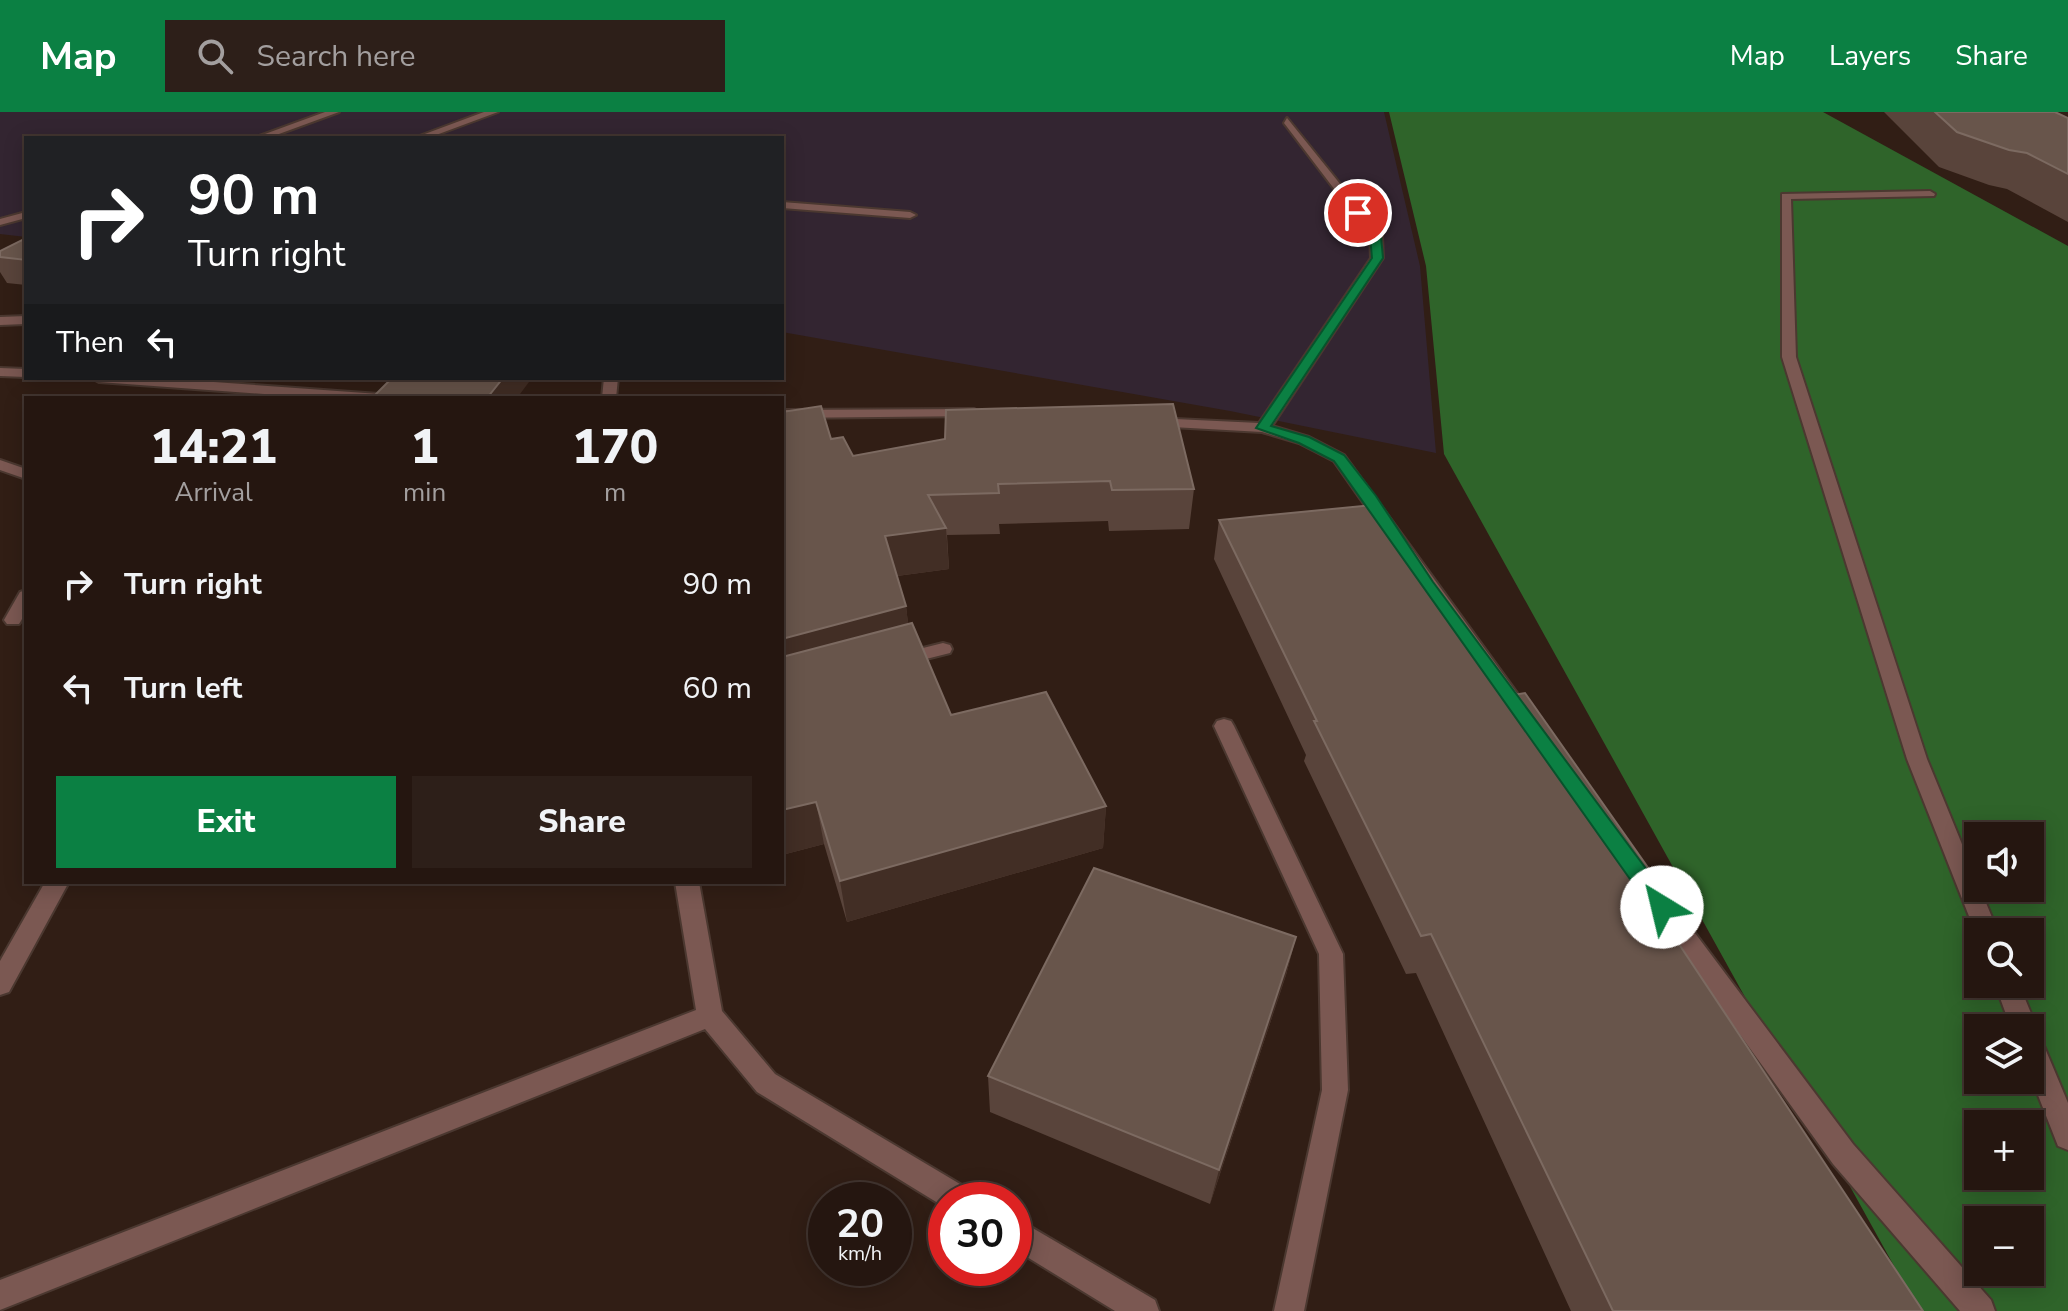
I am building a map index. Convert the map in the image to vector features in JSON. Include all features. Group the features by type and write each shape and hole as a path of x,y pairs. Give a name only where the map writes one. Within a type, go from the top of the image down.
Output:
{"street":[{"path":"265,136 334,112"},
{"path":"425,136 493,112"},
{"path":"1263,428 1377,258 1376,236 1287,121"},
{"path":"1930,194 1786,196 1789,357 1917,759 1980,918"},
{"path":"784,205 910,215"},
{"path":"0,222 24,215"},
{"path":"0,321 24,320"},
{"path":"0,372 24,373"},
{"path":"127,380 351,396"},
{"path":"784,414 930,411 993,414"},
{"path":"1136,421 1263,428 1304,440 1339,458 1538,737"},
{"path":"0,465 24,473"},
{"path":"13,620 24,600"},
{"path":"885,664 943,649"},
{"path":"1224,726 1331,954 1335,1090 1289,1311"},
{"path":"1630,863 1843,1154 1980,1311"},
{"path":"0,984 56,884"},
{"path":"687,884 710,1016 766,1083 930,1182"},
{"path":"0,1295 710,1016"},
{"path":"2044,1077 2068,1137"},
{"path":"1032,1243 1144,1311"}],"shaded area":[{"path":"0,112 1384,112 1420,266 1436,453 1230,411 784,332 784,136 24,136 24,237 0,234"}],"green space":[{"path":"1389,112 1823,112 2068,246 2068,1311 1919,1311 1444,454 1426,266"}],"building":[{"path":"1935,112 2055,112 2068,118 2068,174 2027,153 1957,132"},
{"path":"24,239 24,260 0,257 0,251"},
{"path":"390,380 501,380 489,396 374,396"},
{"path":"1173,404 1194,489 1112,490 1110,481 998,484 999,493 928,495 946,528 885,536 906,606 784,638 784,412 821,406 831,439 843,437 853,456 945,439 946,410"},
{"path":"1373,505 1501,697 1525,693 1668,896 1649,899 1923,1311 1613,1311 1431,934 1421,936 1219,520"},
{"path":"912,623 951,715 1046,692 1106,806 840,881 816,802 784,810 784,656"},
{"path":"1094,868 1296,937 1219,1170 988,1076"}],"route":[{"path":"1358,213 1376,236 1377,258 1263,428 1304,440 1339,458 1662,907"}]}
